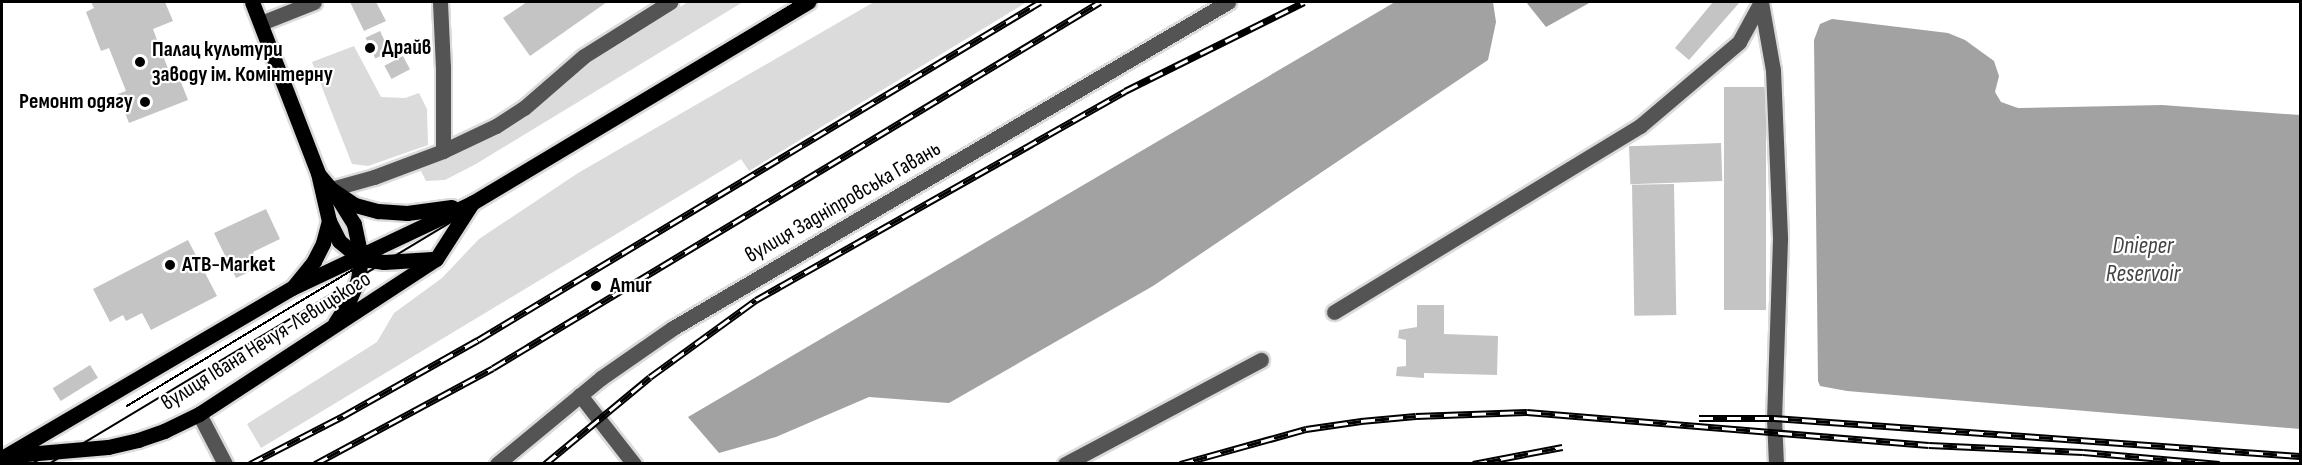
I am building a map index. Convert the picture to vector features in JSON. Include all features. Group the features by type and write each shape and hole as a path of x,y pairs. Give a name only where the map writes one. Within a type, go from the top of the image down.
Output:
{"main road":[{"path":"252,2 318,173 329,221 323,243 314,261 292,288"},
{"name":"вулиця Івана Нечуя-Левицького","path":"6,457 292,288 362,257 472,203 808,2"},
{"path":"318,173 331,189 355,205 378,211 407,213 472,203"},
{"name":"вулиця Івана Нечуя-Левицького","path":"331,189 354,224 362,257"},
{"name":"вулиця Івана Нечуя-Левицького","path":"6,457 108,447 164,431 199,414 436,259 472,203"},
{"name":"вулиця Івана Нечуя-Левицького","path":"329,221 339,241 362,257"},
{"path":"331,328 348,303 358,279 362,257 384,262 436,259"}],"street":[{"path":"261,23 314,2"},
{"path":"440,2 443,67 442,151"},
{"path":"331,189 374,177 442,151 496,126 524,108 584,56 670,2"},
{"name":"вулиця Задніпровська Гавань","path":"496,464 580,394 673,328 1228,2"},
{"path":"1334,312 1640,126 1739,42 1761,2"},
{"path":"1761,2 1773,70 1780,239 1774,418 1776,464"},
{"path":"1065,464 1261,360"},
{"path":"580,394 634,464"},
{"path":"199,414 225,464"}],"shaded area":[{"path":"688,2 743,2 476,164 445,180 426,181 421,171 428,163 502,133 588,63"},
{"path":"874,2 1027,2 749,171 741,159 261,448 247,424 377,342 394,313 442,278 479,239 578,173"},
{"path":"354,46 381,97 405,98 419,93 427,109 428,145 368,166 352,164 312,62"}],"water":[{"path":"1395,2 1493,2 1496,22 1488,60 1153,286 949,403 869,397 776,437 719,453 688,417"},
{"path":"1526,2 1591,2 1546,27"},
{"name":"Dnieper Reservoir","path":"1832,19 1948,33 1965,40 1994,61 1999,76 1995,92 2001,102 2018,108 2162,105 2300,115 2300,429 1847,391 1820,386 1818,381 1814,40 1820,24"}],"building":[{"name":"Палац культури заводу ім. Комінтерну","path":"91,2 165,2 173,21 153,29 170,74 177,72 188,100 129,123 118,94 126,91 109,48 101,51 86,12 94,8"},
{"path":"350,2 376,2 386,21 364,31"},
{"path":"527,2 607,2 530,56 503,18"},
{"path":"1713,2 1740,2 1689,60 1675,48"},
{"path":"380,31 390,52 375,59 365,38"},
{"path":"403,56 410,69 392,79 384,66"},
{"path":"1724,87 1766,87 1766,310 1724,310"},
{"path":"1721,143 1722,181 1630,184 1629,146"},
{"path":"1674,184 1676,315 1634,316 1632,185"},
{"path":"266,209 280,239 253,252 260,267 236,278 214,233"},
{"name":"ATB-Market","path":"188,240 217,296 151,330 142,313 126,321 123,315 110,322 93,289"},
{"path":"1417,305 1444,305 1444,334 1498,336 1497,375 1424,373 1424,378 1396,376 1397,367 1406,366 1406,340 1398,338 1399,330 1417,327"},
{"path":"90,365 98,378 61,401 53,388"}],"tram line":[{"path":"127,406 797,2"},
{"path":"49,464 817,2"},
{"path":"32,464 58,448"}],"railway":[{"path":"250,464 343,416 478,340 1040,2"},
{"path":"315,464 493,368 1100,2"},
{"path":"545,464 650,377 756,300 1125,91 1304,2"},
{"path":"1180,464 1306,429 1416,416 1527,412 1929,445 2083,452 2219,464"},
{"path":"1699,418 1774,418 2300,456"},
{"path":"1473,464 1562,447"}],"place":[{"name":"Драйв","path":"370,48"},
{"name":"Палац культури заводу ім. Комінтерну","path":"140,62"},
{"name":"Ремонт одягу","path":"145,102"},
{"name":"ATB-Market","path":"170,265"},
{"name":"Amur","path":"596,286"}]}
